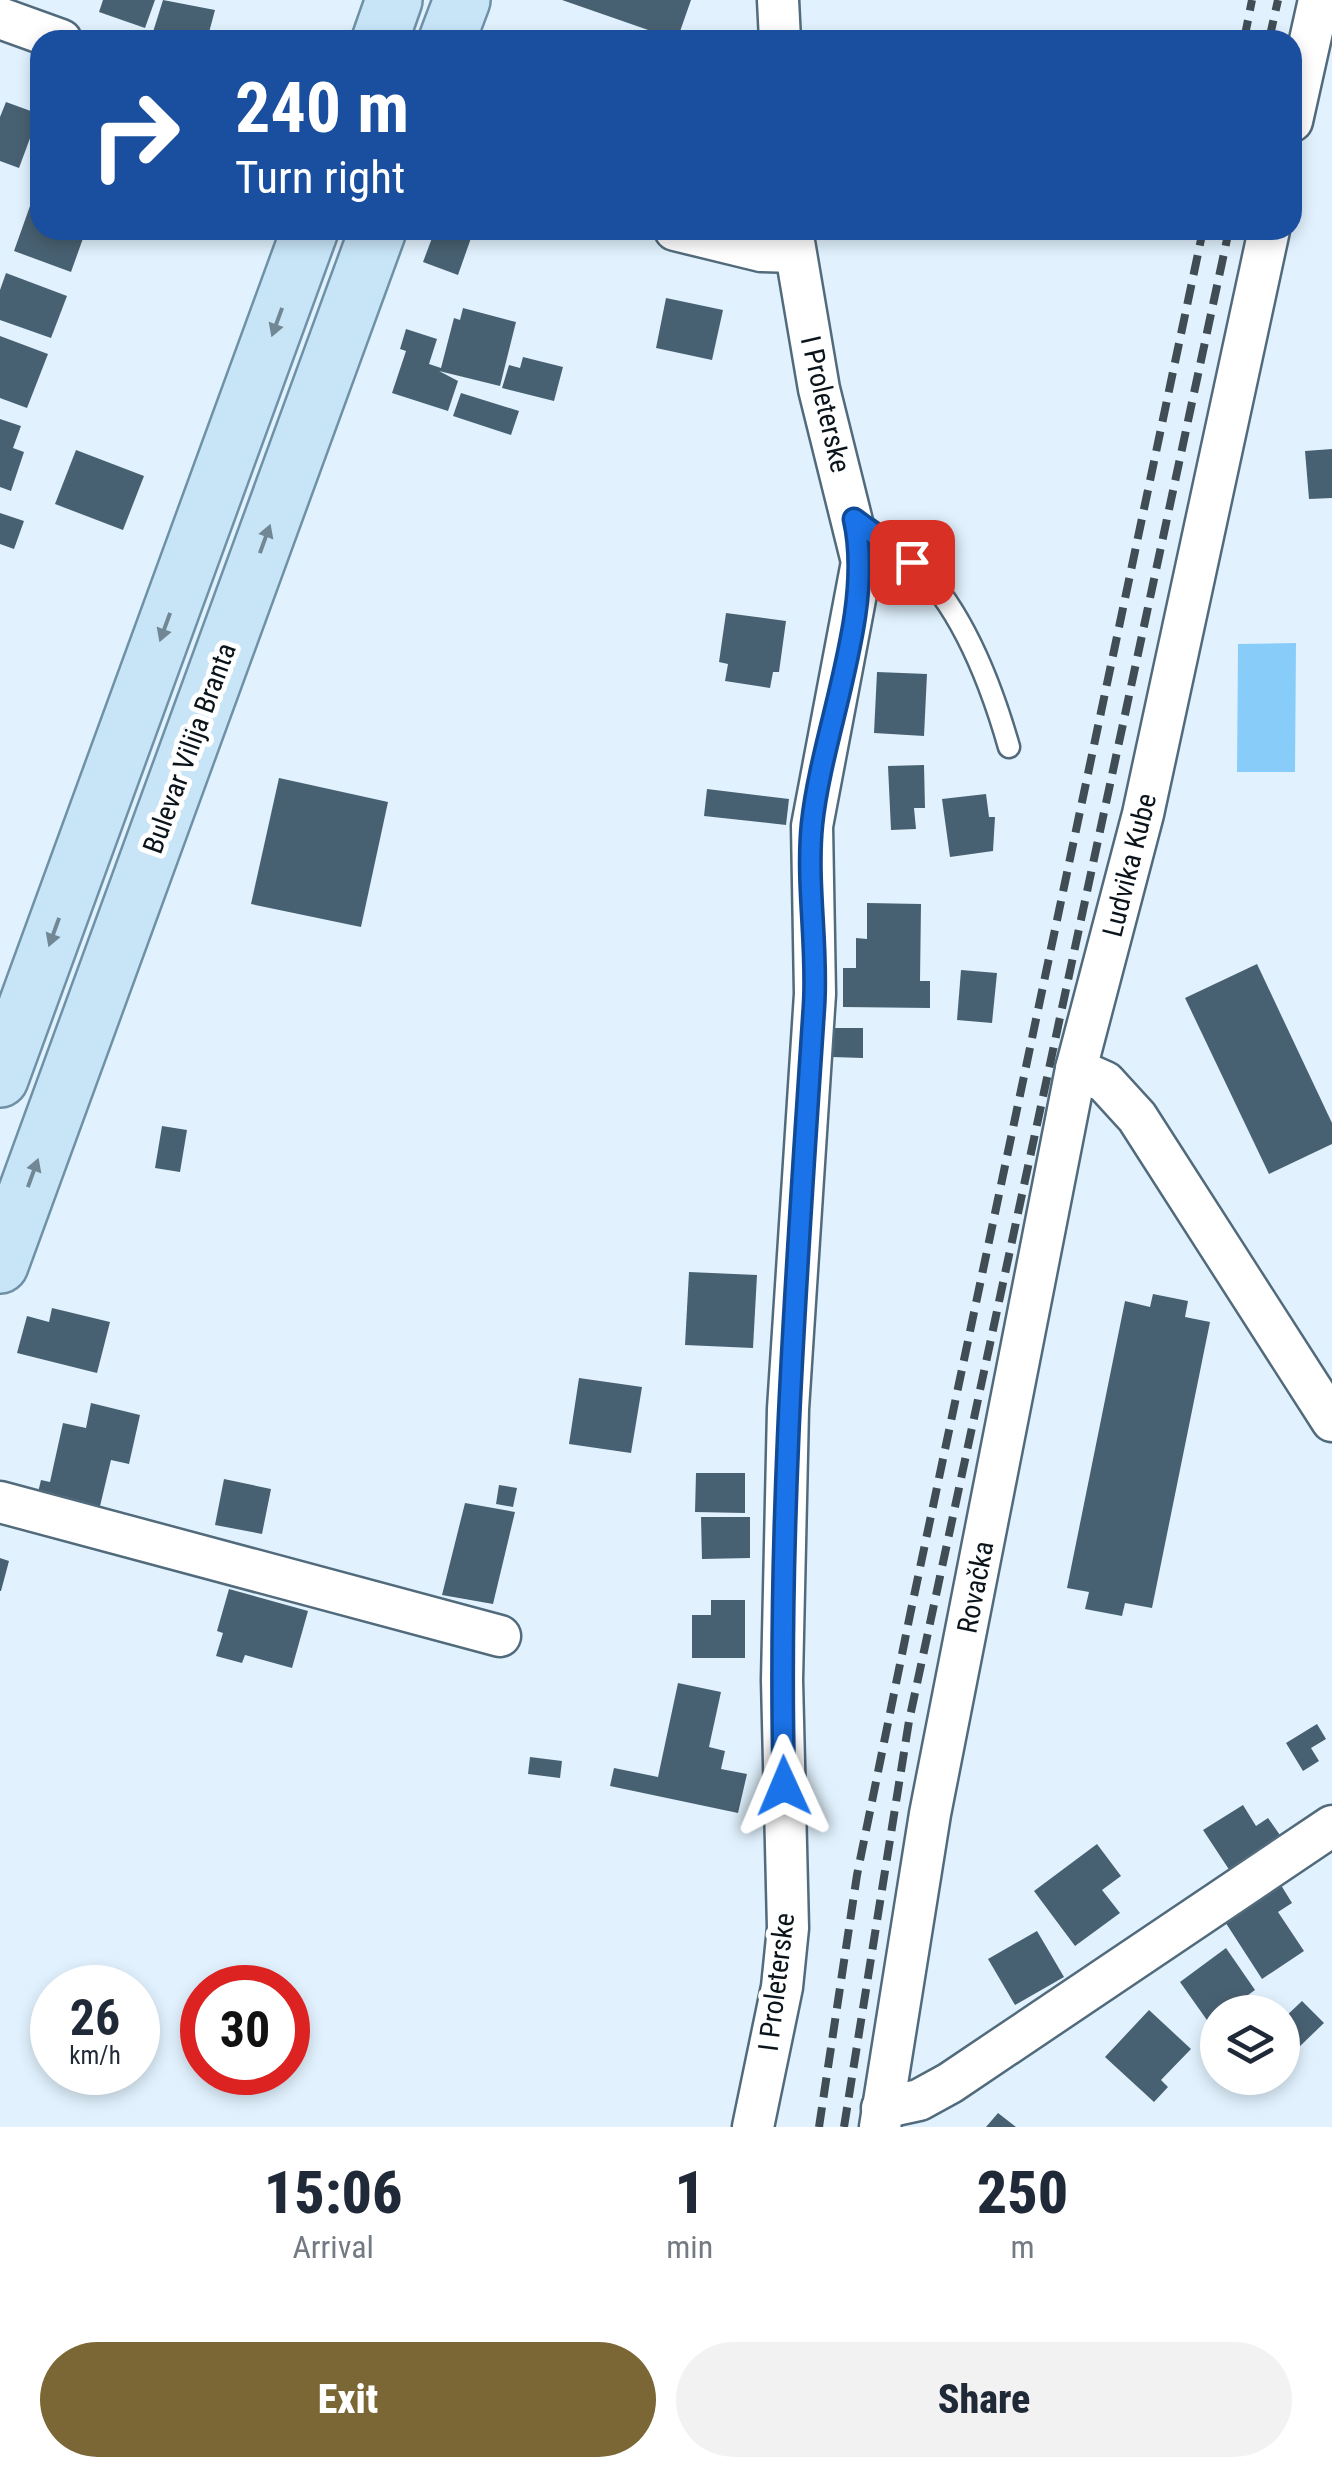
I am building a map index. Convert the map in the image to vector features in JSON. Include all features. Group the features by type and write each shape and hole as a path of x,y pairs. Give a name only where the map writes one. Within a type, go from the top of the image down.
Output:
{"main road":[{"path":"384,30 394,0"},
{"path":"451,30 462,0"},
{"path":"0,1079 306,240"},
{"name":"Bulevar Vilija Branta","path":"0,1265 374,240"}],"street":[{"path":"778,0 780,30"},
{"path":"1302,76 1319,0"},
{"path":"0,18 33,30"},
{"path":"716,240 761,251 793,241"},
{"name":"Ludvika Kube","path":"1076,1069 1143,814 1267,240"},
{"name":"I Proleterske","path":"753,2127 782,1987 788,1928 783,1622 788,1408 815,994 812,826 862,577 854,519 818,389 793,241"},
{"path":"1076,1069 1105,1082 1137,1117 1330,1416"},
{"name":"Rovačka","path":"881,2117 930,1814 1076,1069"},
{"path":"0,1502 500,1636"},
{"name":"Rovačka","path":"881,2117 950,2083 1332,1826"}],"lane":[{"path":"854,519 912,562 932,584 986,678 1009,746"}],"shaded area":[{"path":"1296,643 1295,772 1237,772 1238,644"}],"building":[{"path":"103,0 155,0 145,28 99,12"},
{"path":"163,0 215,10 210,30 154,30"},
{"path":"562,0 691,0 680,30 648,30"},
{"path":"6,102 30,111 30,138 19,168 0,161 0,117"},
{"path":"30,206 30,240 82,240 71,272 14,251"},
{"path":"431,240 470,240 458,275 423,262"},
{"path":"6,273 67,296 51,338 0,320 0,290"},
{"path":"666,298 723,310 712,360 656,348"},
{"path":"463,308 516,322 500,386 439,371 458,381 448,411 392,393 406,351 400,349 406,329 437,339 429,364 441,368 454,318 460,320"},
{"path":"0,336 48,354 27,408 0,398"},
{"path":"523,357 563,367 554,401 502,388 509,365 520,368"},
{"path":"461,393 519,411 511,435 453,416"},
{"path":"0,419 21,426 13,448 24,452 11,491 0,487"},
{"path":"1332,449 1332,498 1309,499 1305,451"},
{"path":"76,450 144,476 123,530 55,504"},
{"path":"0,513 24,521 14,549 0,544"},
{"path":"726,613 786,621 779,672 773,672 770,688 725,681 728,664 719,662"},
{"path":"877,672 927,674 924,736 874,733"},
{"path":"924,765 925,808 914,808 916,829 891,830 888,766"},
{"path":"279,778 388,802 361,927 251,904"},
{"path":"707,789 789,799 786,825 704,816"},
{"path":"986,794 989,817 995,817 993,851 950,857 942,799"},
{"path":"867,903 921,904 920,981 930,981 930,1008 843,1007 843,968 856,968 856,938 867,939"},
{"path":"1257,964 1332,1123 1332,1144 1269,1174 1185,998"},
{"path":"961,970 997,973 992,1023 957,1020"},
{"path":"832,1028 863,1028 863,1058 832,1057"},
{"path":"162,1126 187,1130 180,1172 155,1168"},
{"path":"689,1272 757,1275 753,1348 685,1345"},
{"path":"1153,1294 1188,1301 1185,1317 1210,1322 1152,1608 1125,1603 1122,1616 1085,1609 1089,1592 1067,1588 1125,1301 1150,1307"},
{"path":"52,1308 110,1322 97,1373 17,1353 27,1316 49,1322"},
{"path":"579,1378 642,1387 631,1453 569,1444"},
{"path":"91,1403 140,1415 129,1464 111,1460 96,1523 34,1509 41,1480 50,1482 63,1423 86,1428"},
{"path":"696,1473 745,1473 745,1513 695,1512"},
{"path":"224,1479 271,1489 262,1534 215,1525"},
{"path":"499,1485 517,1488 513,1507 496,1504"},
{"path":"465,1503 515,1512 493,1604 442,1595"},
{"path":"701,1517 750,1517 750,1558 702,1559"},
{"path":"0,1558 9,1561 1,1591 0,1591"},
{"path":"229,1589 308,1611 292,1668 245,1655 242,1663 216,1656 223,1633 217,1631"},
{"path":"711,1600 745,1600 745,1658 692,1658 692,1615 711,1615"},
{"path":"678,1683 721,1692 709,1747 725,1751 721,1769 747,1774 738,1813 610,1786 614,1768 658,1777"},
{"path":"1317,1724 1326,1739 1311,1748 1319,1761 1303,1771 1286,1743"},
{"path":"530,1757 562,1761 560,1778 528,1774"},
{"path":"1243,1805 1256,1826 1268,1818 1282,1838 1230,1871 1203,1830"},
{"path":"1097,1844 1121,1876 1102,1890 1120,1913 1075,1946 1034,1891"},
{"path":"1276,1877 1292,1903 1278,1912 1304,1951 1262,1979 1220,1914"},
{"path":"1037,1931 1064,1977 1015,2005 988,1959"},
{"path":"1226,1948 1255,1990 1248,1995 1200,1995 1200,2010 1180,1982"},
{"path":"1300,2003 1324,2023 1300,2046"},
{"path":"1149,2010 1191,2049 1161,2080 1168,2087 1154,2102 1105,2057"},
{"path":"998,2113 1016,2127 986,2127"}],"railway":[{"path":"1246,30 1252,0"},
{"path":"1271,30 1278,0"},
{"path":"819,2127 857,1875 1201,240"},
{"path":"844,2127 909,1721 1227,240"}],"route":[{"path":"784,1786 782,1680 788,1408 815,994 812,826 862,577 854,519 912,562"}]}
